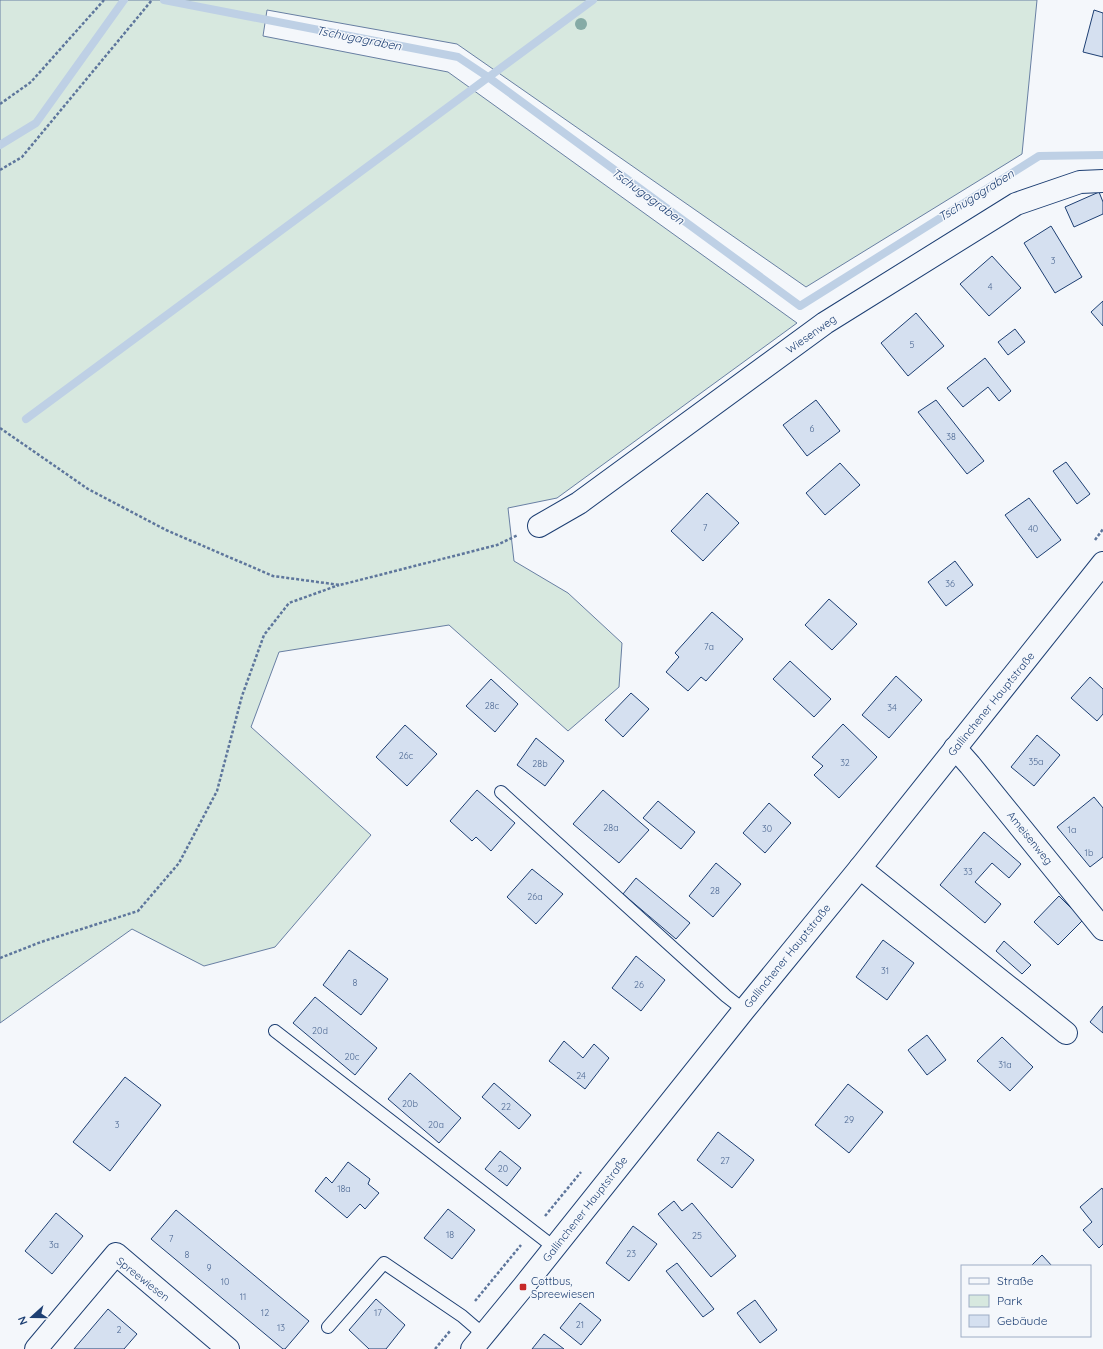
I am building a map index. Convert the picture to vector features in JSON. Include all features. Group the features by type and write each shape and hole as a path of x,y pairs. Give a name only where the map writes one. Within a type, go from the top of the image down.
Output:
{"street":[{"name":"Wiesenweg","path":"538,526 579,503 825,323 1016,204 1080,182 1103,181"},
{"name":"Gallinchener Hauptstraße","path":"478,1342 555,1248 744,1010 860,868 1103,563"},
{"name":"Ameisenweg","path":"955,748 1103,930"},
{"path":"860,868 1066,1032"},
{"name":"Spreewiesen","path":"36,1349 116,1254 228,1349"}],"lane":[{"path":"501,792 744,1010"},
{"path":"276,1032 555,1248"},
{"path":"328,1327 384,1263 462,1316 478,1342"}],"path":[{"path":"0,104 31,82 104,0"},
{"path":"0,170 22,157 152,0"},
{"path":"0,428 88,489 166,530 273,576 340,585"},
{"path":"0,958 41,942 138,911 179,863 217,792 242,696 264,635 289,603 340,585 497,545 538,526"}],"green space":[{"path":"0,0 1037,0 1022,154 806,287 457,44 267,10 263,36 448,72 797,323 557,498 508,508 514,561 568,593 622,643 619,687 568,731 449,625 279,652 251,727 371,835 275,947 204,966 132,929 0,1023"}],"building":[{"path":"1094,10 1103,13 1103,57 1083,52"},
{"path":"1099,192 1103,202 1103,214 1074,227 1065,207"},
{"path":"1051,226 1082,277 1055,293 1024,243"},
{"path":"992,256 1021,288 989,316 960,284"},
{"path":"1103,301 1103,326 1091,312"},
{"path":"916,313 944,346 908,376 881,343"},
{"path":"1015,329 1025,342 1008,355 998,342"},
{"path":"985,358 1011,391 999,401 988,387 963,407 947,388"},
{"path":"816,400 840,431 807,456 783,425"},
{"path":"936,400 984,461 967,474 918,412"},
{"path":"1066,462 1090,494 1077,504 1053,471"},
{"path":"840,463 860,485 825,515 806,493"},
{"path":"707,493 739,523 703,561 671,531"},
{"path":"1029,498 1061,540 1037,558 1005,515"},
{"path":"955,561 973,585 946,606 928,582"},
{"path":"829,599 857,624 832,650 805,625"},
{"path":"712,612 743,639 706,681 701,677 688,691 666,672 679,657 675,653"},
{"path":"790,661 831,699 814,717 773,679"},
{"path":"896,676 922,700 889,738 862,715"},
{"path":"1090,677 1103,689 1103,714 1097,721 1071,698"},
{"path":"491,679 518,704 495,732 466,706"},
{"path":"631,693 649,709 623,737 605,720"},
{"path":"843,724 877,757 839,798 814,775 823,766 812,757"},
{"path":"405,725 437,754 407,786 376,757"},
{"path":"1037,735 1060,755 1034,786 1011,767"},
{"path":"536,738 564,761 545,786 517,765"},
{"path":"477,790 515,823 491,851 476,837 472,841 450,821"},
{"path":"603,790 649,830 619,863 573,824"},
{"path":"1094,797 1103,808 1103,857 1090,867 1057,827"},
{"path":"658,801 695,832 681,849 643,818"},
{"path":"769,803 791,823 765,853 743,833"},
{"path":"984,832 1021,864 1009,878 992,863 975,882 1001,904 985,923 940,885"},
{"path":"716,863 741,884 713,917 689,896"},
{"path":"532,869 563,894 536,924 507,897"},
{"path":"636,878 690,923 676,939 623,894"},
{"path":"1059,896 1083,920 1058,945 1034,922"},
{"path":"883,940 914,963 887,1000 856,977"},
{"path":"1004,941 1031,965 1022,974 996,951"},
{"path":"349,950 388,979 361,1015 323,985"},
{"path":"636,956 665,980 641,1011 612,988"},
{"path":"315,997 377,1048 355,1075 293,1023"},
{"path":"1103,1006 1103,1033 1090,1022"},
{"path":"927,1035 946,1060 927,1075 908,1050"},
{"path":"1002,1037 1033,1067 1010,1091 977,1061"},
{"path":"564,1041 583,1058 594,1044 609,1058 585,1089 549,1061"},
{"path":"410,1073 461,1118 439,1143 388,1099"},
{"path":"125,1077 161,1105 110,1171 73,1142"},
{"path":"494,1083 531,1115 519,1129 482,1097"},
{"path":"848,1084 883,1112 849,1153 815,1125"},
{"path":"718,1132 754,1160 732,1188 697,1160"},
{"path":"500,1151 521,1168 507,1186 485,1169"},
{"path":"348,1162 370,1179 368,1184 379,1193 365,1209 360,1204 347,1218 315,1191 326,1177 332,1183"},
{"path":"1102,1188 1103,1244 1099,1248 1083,1230 1092,1222 1080,1207"},
{"path":"674,1201 682,1211 692,1203 736,1256 711,1277 658,1214"},
{"path":"448,1209 475,1230 452,1259 424,1238"},
{"path":"176,1210 309,1321 285,1349 283,1349 151,1239"},
{"path":"56,1213 83,1236 52,1274 25,1251"},
{"path":"633,1226 657,1244 629,1281 606,1263"},
{"path":"1042,1255 1051,1265 1032,1265"},
{"path":"677,1263 714,1309 703,1317 666,1271"},
{"path":"376,1299 405,1325 386,1349 369,1349 349,1330"},
{"path":"755,1300 777,1330 760,1343 737,1313"},
{"path":"580,1303 601,1320 581,1345 560,1328"},
{"path":"108,1309 137,1334 124,1349 74,1349"},
{"path":"544,1334 564,1349 532,1349"}],"waterway":[{"name":"Tschugagraben","path":"0,145 36,123 124,0"},
{"name":"Tschugagraben","path":"164,0 458,57 488,77 800,306 1039,156 1103,155"},
{"path":"26,419 593,0"}],"place":[{"name":"Cottbus, Spreewiesen","path":"523,1287"}]}
